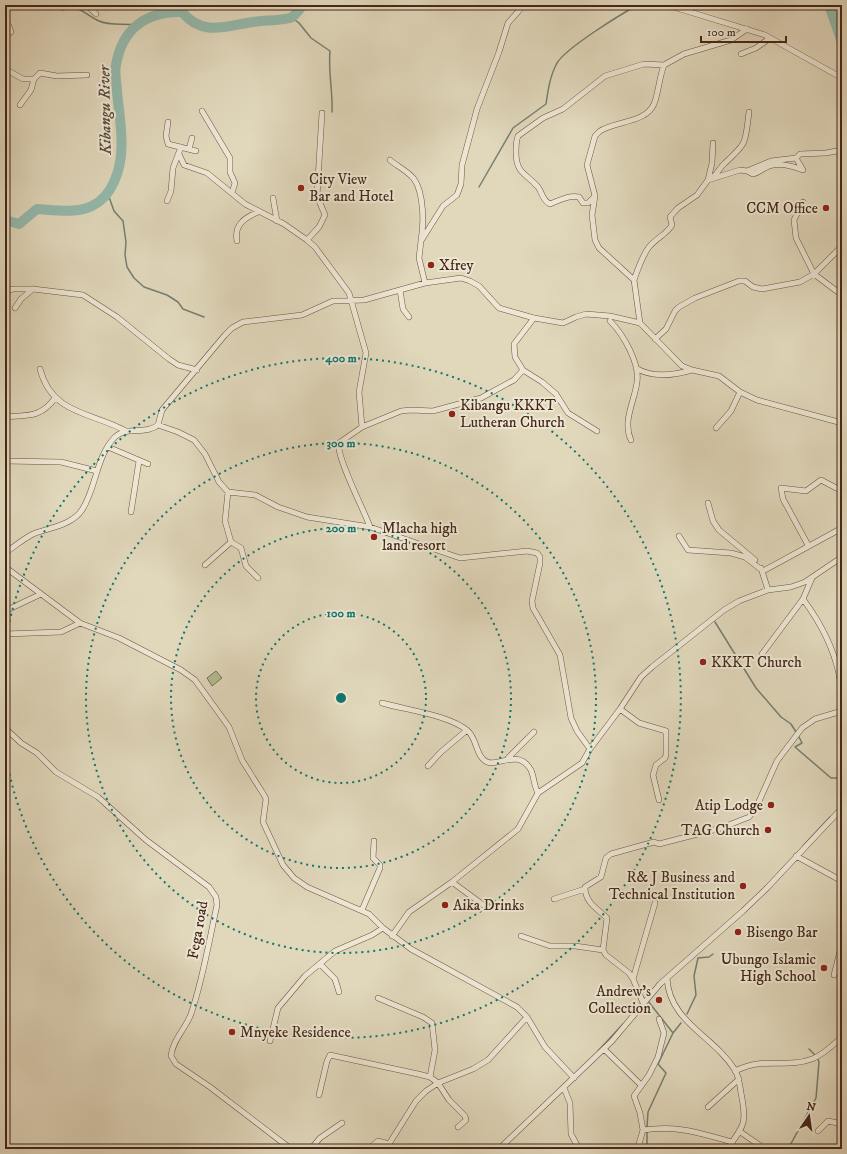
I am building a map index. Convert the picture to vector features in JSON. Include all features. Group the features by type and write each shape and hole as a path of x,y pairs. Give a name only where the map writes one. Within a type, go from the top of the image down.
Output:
{"street":[{"path":"87,5 96,14"},
{"path":"421,241 443,206 457,195 461,184 462,165 477,109 499,52 506,26 509,20 524,5"},
{"path":"666,5 747,29 770,38 842,78"},
{"path":"5,22 10,26 10,32 5,36"},
{"path":"595,196 588,203 583,203 579,197 575,196 550,204 547,203 543,199 539,188 518,168 516,156 518,136 543,118 563,109 605,76 644,64 664,65 684,54 731,40 747,29"},
{"path":"741,54 756,48 770,38"},
{"path":"634,280 596,244 592,215 595,196 587,165 595,136 602,129 638,118 652,109 656,98 659,76 664,65"},
{"path":"5,69 23,79 34,79"},
{"path":"20,105 31,90 34,79 37,75 43,73 57,76 87,75"},
{"path":"202,111 230,158 230,172 235,183 232,193"},
{"path":"640,323 634,280 647,249 657,238 666,234 672,225 670,217 678,208 697,195 708,180 740,150 746,142 749,112"},
{"path":"307,240 319,227 325,214 317,196 322,113"},
{"path":"168,122 166,142 196,151"},
{"path":"189,149 192,138"},
{"path":"708,180 712,163 713,143"},
{"path":"167,201 171,191 173,168 181,147"},
{"path":"747,171 771,162 796,158 800,154 826,153 842,150"},
{"path":"179,154 184,165 207,173 245,204 284,224 307,240 345,287 366,353 359,392 359,408 362,427"},
{"path":"708,180 740,170 753,174 765,168 778,165 794,166 804,170 796,158"},
{"path":"390,160 413,177 415,181 422,207 419,258 425,283"},
{"path":"273,198 277,221"},
{"path":"802,202 794,220 796,238 814,274 842,295"},
{"path":"237,241 237,228 242,221 258,212"},
{"path":"655,339 666,329 675,311 679,307 718,289 743,280 753,287 765,289 800,282 814,274 842,246"},
{"path":"158,425 162,410 225,335 237,325 271,317 307,314 333,301 351,302 379,297 425,283 461,278 479,286 500,308 534,318 563,323 576,316 586,314 610,316 640,323 674,359 692,370"},
{"path":"5,291 12,289 33,289 66,294 74,292 91,299 117,317 178,365 197,370"},
{"path":"15,308 21,299 33,289"},
{"path":"400,290 404,309 409,317"},
{"path":"534,318 514,344 515,357 523,370 542,382 556,394 568,413 597,431"},
{"path":"610,321 618,329 630,349 636,368 638,380 630,410 628,429 631,440"},
{"path":"636,368 645,373 655,374 692,370 719,376 740,392 778,406 842,423"},
{"path":"40,369 42,380 55,398 75,412 114,424 126,431"},
{"path":"370,527 338,449 343,439 362,427 401,411 433,411 456,404 472,402 514,380 523,370"},
{"path":"716,428 731,411 740,392"},
{"path":"5,417 33,415 42,412 55,398"},
{"path":"5,552 28,538 68,521 79,513 84,505 108,447 116,436 126,431 150,428 158,425 178,432 194,440 205,454 219,482 228,492 255,495 278,507 307,517 370,527 460,558 527,551 537,553 540,557 540,563 532,601 533,608 560,656 571,718 577,731 590,749"},
{"path":"108,447 148,464"},
{"path":"5,461 61,462 97,471"},
{"path":"131,512 139,461"},
{"path":"808,545 783,499 781,488 806,491 821,480 842,491"},
{"path":"228,492 225,521 231,542 241,548 246,566 258,578"},
{"path":"708,504 713,521 719,530 754,559 763,571 768,590"},
{"path":"763,571 808,545 842,528"},
{"path":"679,536 688,550 738,555 751,560 763,571"},
{"path":"205,565 231,542"},
{"path":"392,936 409,912 452,882 518,829 538,793 582,763 590,749 620,709 641,677 724,610 739,601 768,590 791,587 812,578 842,556"},
{"path":"5,567 80,623 119,638 181,670 195,680 226,723 242,760 264,795 263,822 283,865 294,878 307,887 362,910 374,918 392,936 411,949 517,1007 527,1017 544,1047 574,1078"},
{"path":"762,654 803,599 812,578"},
{"path":"5,611 41,594"},
{"path":"803,599 819,622 829,644 839,675 842,702"},
{"path":"5,634 61,632 71,629 80,623"},
{"path":"382,703 444,718 456,723 467,730 472,736 483,760 487,763 498,762 508,758 534,732"},
{"path":"620,709 639,723 666,731 666,755 665,758 656,765 654,775 659,800"},
{"path":"554,899 585,889 591,882 601,877 606,858 611,854 653,842 659,844 696,835 731,825 749,817 756,808 777,761 802,728 815,719 842,711"},
{"name":"Fega road","path":"5,728 21,743 37,753 56,772 98,797 146,840 213,891 217,905 196,998 188,1021 174,1046 171,1056 176,1064 210,1087 291,1149"},
{"path":"428,766 441,752 467,730"},
{"path":"508,758 521,761 529,767 538,793"},
{"path":"499,1149 604,1049 667,978 744,912 842,808"},
{"path":"362,910 380,868 380,865 374,858 374,841"},
{"path":"796,856 842,881"},
{"path":"452,882 486,907 502,905"},
{"path":"585,889 592,906 607,918 604,950 606,956 629,973 644,1005"},
{"path":"633,979 655,903"},
{"path":"270,1041 275,1014 282,1002 305,976 335,951 372,935 383,928"},
{"path":"521,936 550,946 574,946 604,950"},
{"path":"834,975 842,944"},
{"path":"320,964 335,979 339,992"},
{"path":"667,978 670,994 677,1011 686,1021 708,1039 735,1071 739,1079 746,1117 745,1123 728,1149"},
{"path":"378,998 423,1017 432,1023 435,1050 430,1077"},
{"path":"359,1149 361,1147 371,1147 378,1141 389,1144 416,1102 426,1091 438,1083 474,1069 488,1060 527,1017"},
{"path":"639,1144 643,1130 640,1113 634,1100 635,1093 649,1076 658,1057 664,1032 659,1019"},
{"path":"735,1071 747,1065 762,1062 796,1063 812,1060 842,1037"},
{"path":"604,1049 641,1085"},
{"path":"319,1095 327,1061 330,1055 430,1077 438,1083 449,1100 466,1118 458,1127"},
{"path":"708,1107 739,1079"},
{"path":"564,1088 570,1102 571,1134 579,1149"},
{"path":"818,1131 828,1121 842,1124"},
{"path":"311,1149 320,1138 342,1123"},
{"path":"643,1130 663,1127 676,1128 733,1142"},
{"path":"739,1132 765,1149"}],"green space":[{"path":"216,671 222,678 212,686 207,678"}],"waterway":[{"path":"55,5 62,10 68,8 78,9 103,23 136,25"},
{"name":"Kibangu River","path":"5,220 19,224 37,209 65,211 79,210 99,202 108,193 118,171 122,138 115,68 119,52 124,41 130,32 138,25 157,15 182,12 198,25 215,28 224,27 257,21 290,18 296,14 303,5"},
{"path":"479,187 513,128 546,104 553,73 557,63 562,57 582,40 638,5"},
{"name":"Kibangu River","path":"829,5 842,42"},
{"path":"291,17 299,23 311,38 330,51 332,112"},
{"path":"108,194 114,211 123,221 127,267 134,278 144,287 167,295 178,302 183,309 204,317"},
{"path":"715,622 756,688 781,717 791,724 796,732"},
{"path":"798,735 802,743 795,747 831,778 840,778 842,780"},
{"path":"803,846 830,817"},
{"path":"687,1014 696,995 694,976 698,958 709,957 713,954"},
{"path":"647,1127 648,1112 666,1073 658,1064 673,1033 648,1001"},
{"path":"673,1033 681,1023"},
{"path":"598,1051 623,1024"},
{"path":"788,1149 816,1098 819,1062 817,1057 809,1049"},
{"path":"647,1131 647,1149"}],"place":[{"name":"City View Bar and Hotel","path":"301,188"},
{"name":"CCM Office","path":"826,208"},
{"name":"Xfrey","path":"431,265"},
{"name":"Kibangu KKKT Lutheran Church","path":"452,414"},
{"name":"Mlacha high land resort","path":"374,537"},
{"name":"KKKT Church","path":"703,662"},
{"name":"Atip Lodge","path":"771,805"},
{"name":"TAG Church","path":"768,830"},
{"name":"R& J Business and Technical Institution","path":"743,886"},
{"name":"Aika Drinks","path":"445,905"},
{"name":"Bisengo Bar","path":"738,932"},
{"name":"Ubungo Islamic High School","path":"824,968"},
{"name":"Andrew's Collection","path":"659,1000"},
{"name":"Mnyeke Residence","path":"232,1032"}]}
